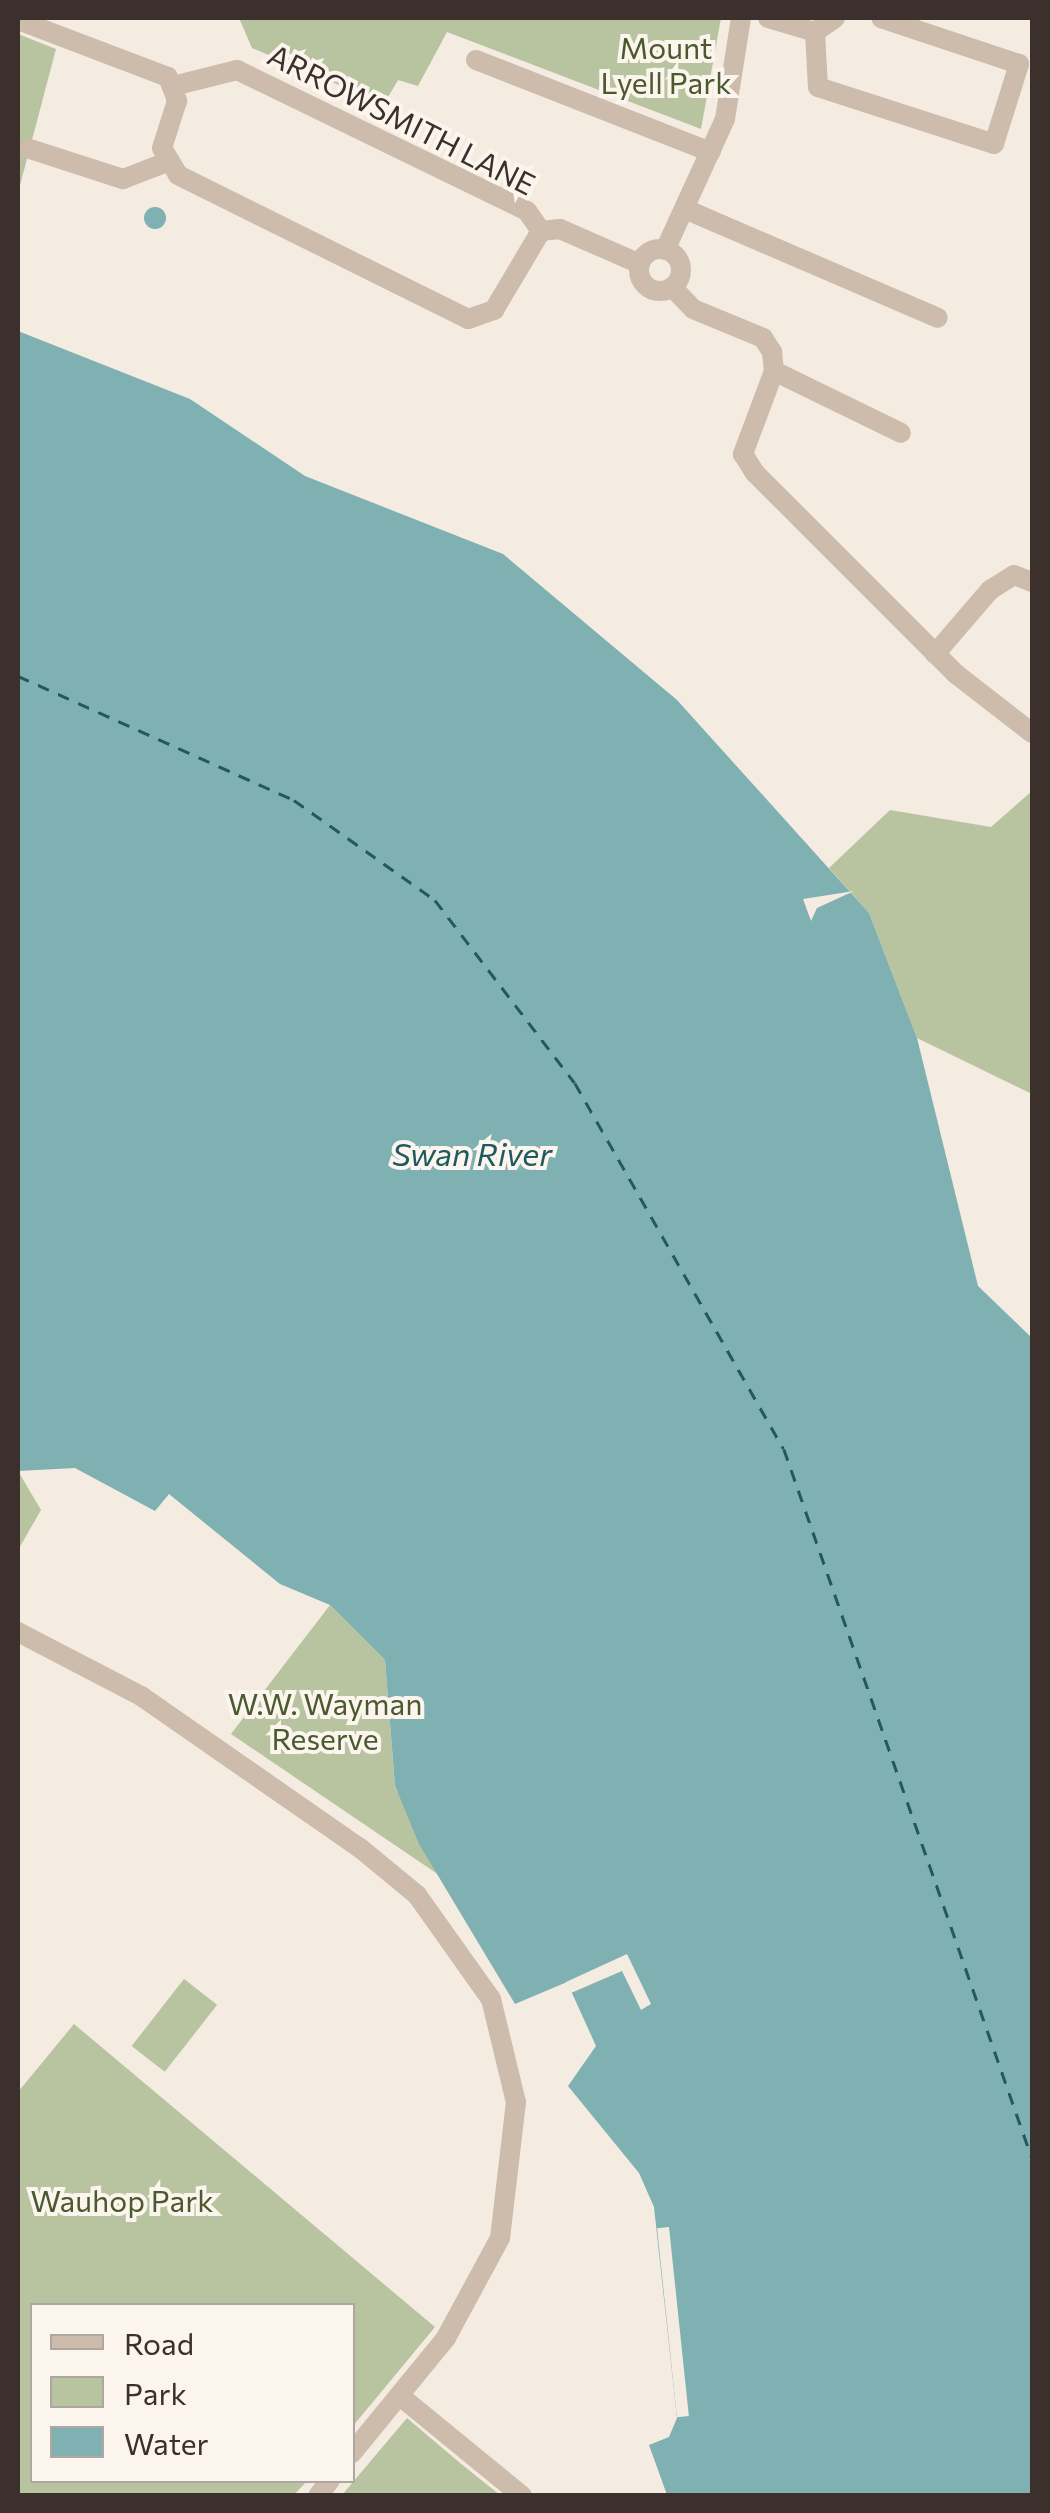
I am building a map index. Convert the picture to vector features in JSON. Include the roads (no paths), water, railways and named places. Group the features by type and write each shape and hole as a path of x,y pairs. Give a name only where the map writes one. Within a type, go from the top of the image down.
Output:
{"street":[{"path":"640,264 665,250 712,152 741,18"},
{"path":"768,18 815,32"},
{"path":"815,32 835,18"},
{"path":"815,32 818,87 994,144 1019,64 881,18"},
{"path":"18,20 173,86 167,162 178,176 468,319 494,310 541,231 560,229 640,264"},
{"path":"476,60 712,152"},
{"name":"ARROWSMITH LANE","path":"173,86 237,70 527,210 541,231"},
{"path":"30,148 123,179 167,162"},
{"path":"684,209 938,318"},
{"path":"665,250 680,270 672,288"},
{"path":"640,264 647,288 672,288 693,309 763,338 774,371 743,454 936,654 1032,733"},
{"path":"774,371 902,433"},
{"path":"936,654 990,590 1014,576 1032,582"},
{"path":"18,1632 140,1696 360,1848 417,1895 491,1999 516,2102 504,2219 472,2300 355,2449"},
{"path":"400,2396 522,2496"}],"water":[{"path":"155,207 163,210 163,226 155,229 147,226 144,218 147,210"},
{"name":"Swan River","path":"18,331 190,399 305,476 503,554 677,700 869,913 917,1038 978,1286 1032,1338 1032,2495 667,2495 649,2445 669,2437 677,2418 654,2207 639,2173 568,2086 596,2046 567,1982 515,2004 419,1844 395,1786 385,1660 330,1605 280,1584 169,1494 155,1511 75,1468 18,1471"}],"park label":[{"name":"Mount Lyell Park","path":"666,64"},
{"name":"W.W. Wayman Reserve","path":"325,1720"},
{"name":"Wauhop Park","path":"122,2200"}]}
